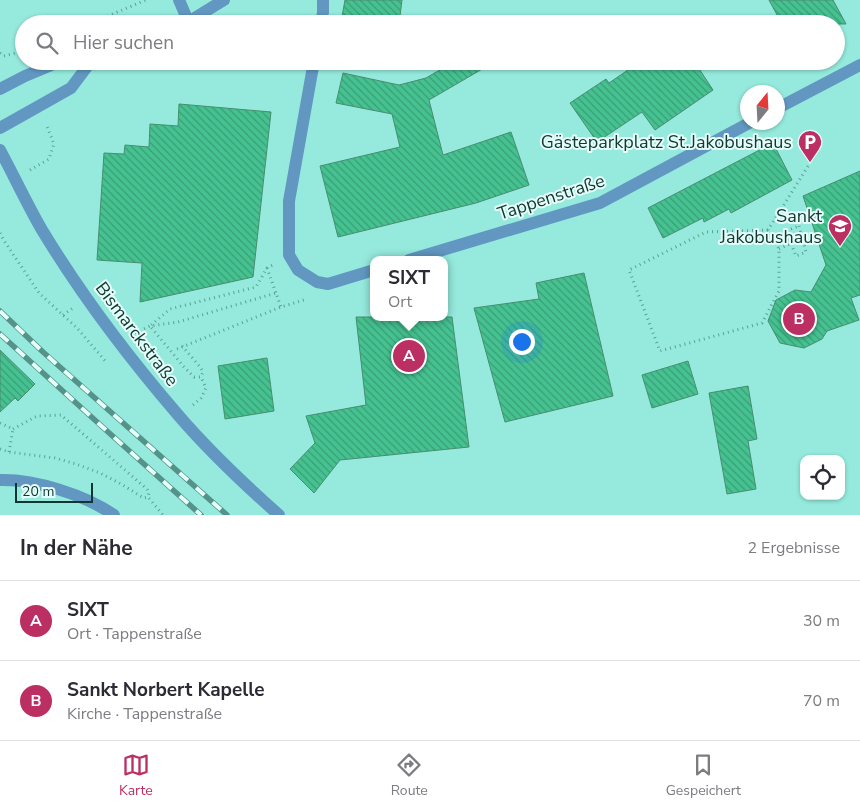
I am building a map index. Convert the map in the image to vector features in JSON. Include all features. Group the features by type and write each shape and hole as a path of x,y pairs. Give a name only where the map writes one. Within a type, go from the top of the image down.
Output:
{"street":[{"path":"180,0 183,15"},
{"path":"197,15 224,0"},
{"path":"322,15 323,0"},
{"path":"785,104 860,64"},
{"path":"0,89 39,70"},
{"path":"0,128 71,88 87,70"},
{"path":"312,70 289,201 289,256 298,270 317,282 328,284 370,271"},
{"name":"Tappenstraße","path":"422,256 600,203 740,128"},
{"name":"Bismarckstraße","path":"0,150 42,229 69,272 118,341 179,417 213,453 279,515"},
{"path":"5,480 46,486 76,495 114,515"}],"path":[{"path":"110,15 146,0"},
{"path":"0,54 4,56 15,53"},
{"path":"30,170 49,159 54,144 38,108"},
{"path":"768,230 810,163"},
{"path":"799,226 806,252 796,256 792,243 786,231 799,226"},
{"path":"768,230 778,250 779,290 762,323 660,351 629,270 706,232 768,230"},
{"path":"0,233 39,293 77,328 107,362"},
{"path":"778,250 792,243"},
{"path":"118,341 150,326 170,309 256,287 267,268 289,256"},
{"path":"267,268 282,307"},
{"path":"150,326 178,322 276,293"},
{"path":"177,349 282,307 314,297"},
{"path":"150,326 184,367 194,377 201,377"},
{"path":"182,346 201,368 203,372 201,377 206,388"},
{"path":"13,429 37,416 61,415 147,489 148,497 163,515"},
{"path":"0,423 13,429"},
{"path":"9,452 13,429"},
{"path":"0,449 9,452 55,458 76,464 124,485 144,498 148,497"}],"building":[{"path":"345,0 402,0 400,15 342,15"},
{"path":"769,0 833,0 841,15 777,15"},
{"path":"440,70 481,70 429,100 443,155 511,132 529,185 476,203 338,237 320,166 400,147 392,114 336,103 343,73 399,85 426,78"},
{"path":"628,70 700,70 713,90 655,130 642,112 597,142 570,103 606,79 609,83"},
{"path":"179,104 271,112 253,277 140,302 142,263 97,260 104,153 124,154 125,145 149,147 150,124 178,126"},
{"path":"773,143 792,180 731,213 729,209 704,222 703,218 663,238 648,208"},
{"name":"Sankt Jakobushaus","path":"860,171 860,295 851,298 859,320 827,331 822,339 804,348 780,343 768,321 776,300 795,290 811,292 826,265 803,196"},
{"path":"584,273 613,396 505,422 474,308 539,299 536,283"},
{"path":"356,317 370,317 370,321 448,321 448,317 452,317 469,447 340,460 314,493 290,469 315,443 306,416 366,405"},
{"path":"0,350 35,384 18,401 15,398 0,412"},
{"path":"267,358 274,411 225,419 218,366"},
{"path":"688,361 698,394 652,408 642,375"},
{"path":"748,386 757,439 748,441 756,489 727,494 709,393"}],"railway":[{"path":"0,311 43,352 227,515"},
{"path":"0,334 201,515"}],"place":[{"name":"Gästeparkplatz St.Jakobushaus","path":"810,163"},
{"name":"Sankt Jakobushaus","path":"840,247"},
{"name":"Sankt Norbert Kapelle","path":"799,319"},
{"name":"SIXT","path":"409,356"}]}
